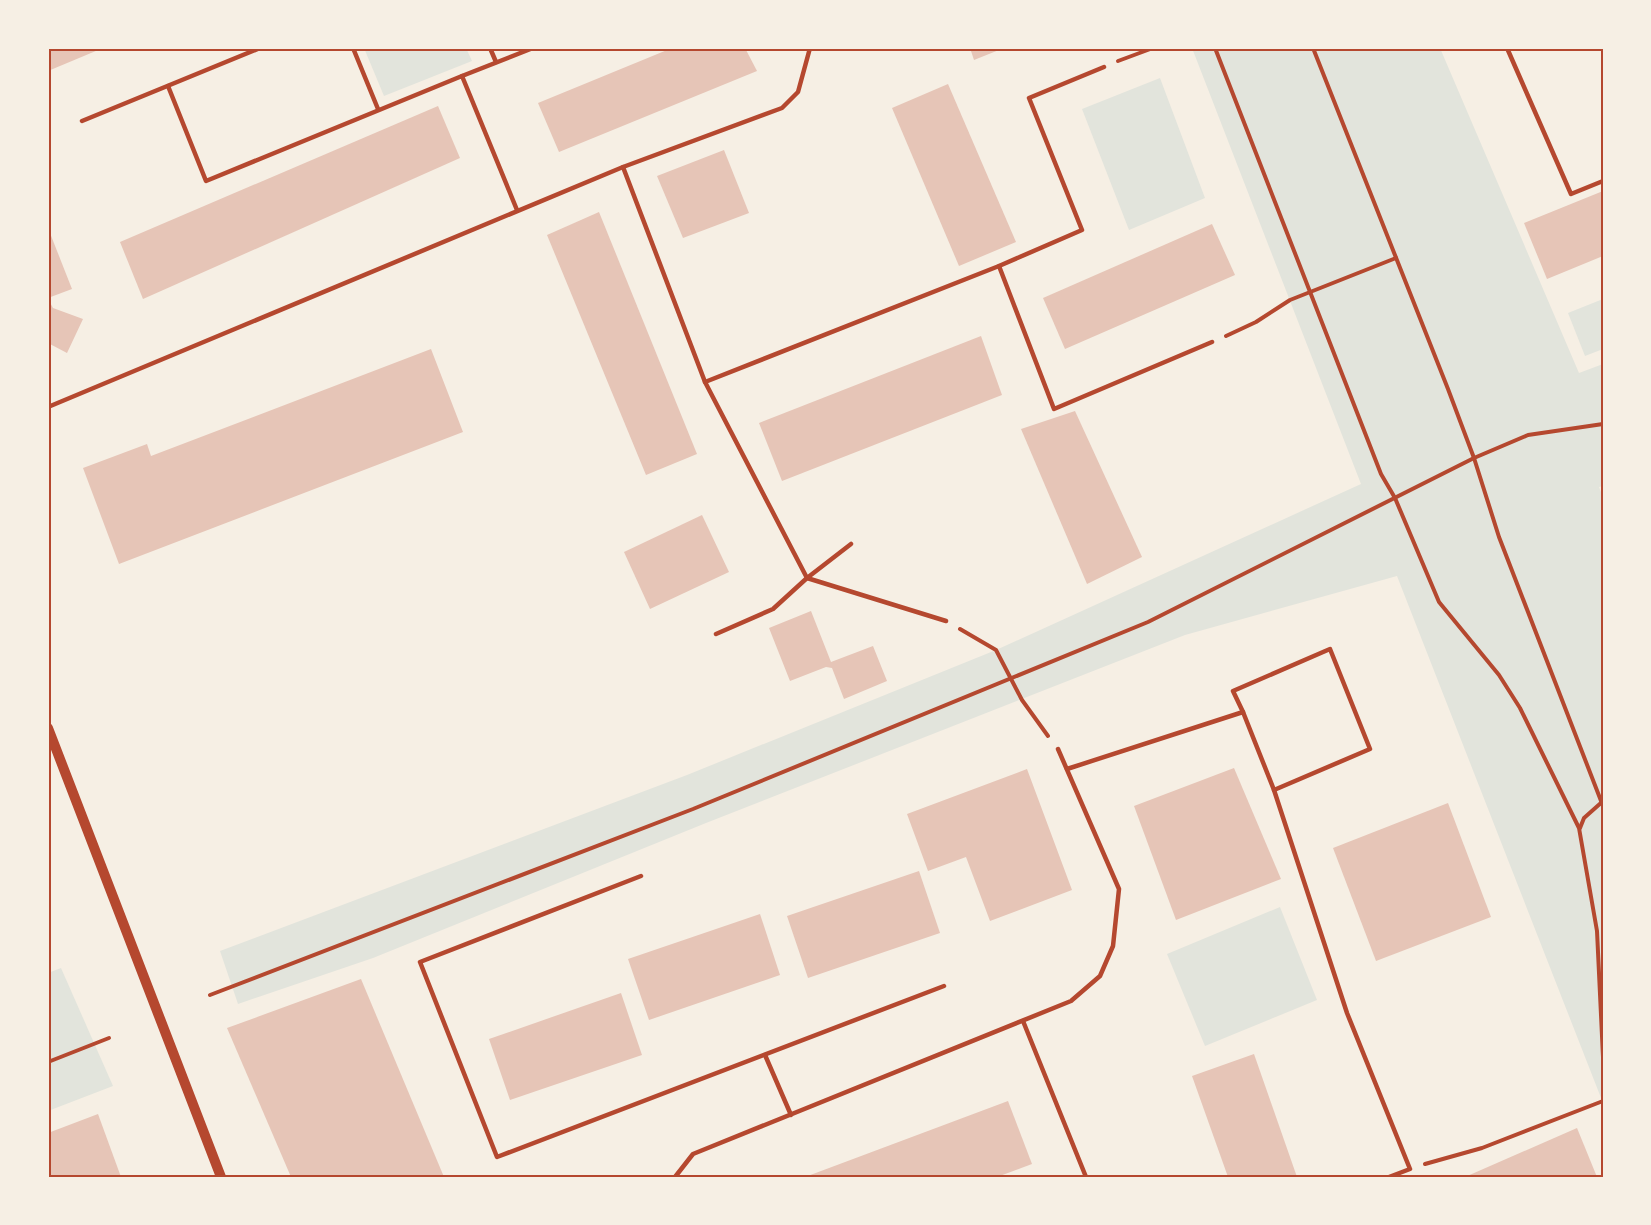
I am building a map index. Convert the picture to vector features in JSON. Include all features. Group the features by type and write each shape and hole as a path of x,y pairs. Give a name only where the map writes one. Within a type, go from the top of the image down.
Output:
{"street":[{"path":"48,728 222,1177"}],"lane":[{"path":"82,121 260,48"},
{"path":"353,48 378,110"},
{"path":"490,48 496,62"},
{"path":"168,86 206,181 533,48"},
{"path":"48,407 623,167 782,108 798,92 810,48"},
{"path":"1507,48 1571,194 1603,181"},
{"path":"705,382 1082,231 1029,98 1104,67"},
{"path":"462,75 518,210"},
{"path":"623,167 705,382 807,578 946,621"},
{"path":"999,266 1054,409 1212,342"},
{"path":"716,634 773,609 807,578 852,544"},
{"path":"1274,790 1370,749 1330,649 1233,691 1274,790 1347,1013 1410,1169 1389,1177"},
{"path":"1067,769 1243,712"},
{"path":"675,1177 693,1154 1071,1001 1100,976 1113,945 1119,889 1058,749"},
{"path":"641,876 420,962 497,1157 944,987"},
{"path":"1023,1021 1086,1177"},
{"path":"765,1054 791,1115"}],"path":[{"path":"1104,67 1153,48"},
{"path":"1215,48 1308,293 1381,474 1395,498 1439,602 1499,675 1520,708 1580,828 1598,931 1603,1057"},
{"path":"1313,48 1474,458 1499,537 1602,804 1584,818 1580,828"},
{"path":"1212,342 1242,329 1272,310 1308,293 1396,258"},
{"path":"210,995 693,809 1148,622 1474,458 1528,435 1603,424"},
{"path":"946,621 996,650 1022,700 1058,749"},
{"path":"48,1062 109,1038"},
{"path":"1410,1169 1482,1148 1603,1101"}],"shaded area":[{"path":"364,48 466,48 472,61 384,96"},
{"path":"1192,48 1440,48 1579,373 1603,364 1603,486 1599,487 1603,497 1603,1103 1397,576 1185,635 706,823 373,958 238,1004 220,951 687,775 996,650 1361,484"},
{"path":"1160,78 1205,198 1129,230 1082,109"},
{"path":"1603,299 1603,349 1585,356 1568,313"},
{"path":"1280,907 1317,1000 1205,1046 1167,954"},
{"path":"61,968 113,1086 48,1111 48,973"}],"building":[{"path":"48,48 103,48 48,71"},
{"path":"672,48 745,48 757,71 559,152 538,103"},
{"path":"970,48 1004,48 974,60"},
{"path":"948,84 1016,242 959,266 892,108"},
{"path":"438,106 460,158 143,299 120,242"},
{"path":"724,150 749,213 683,238 657,176"},
{"path":"1603,191 1603,256 1547,279 1524,223"},
{"path":"599,212 697,454 646,475 547,235"},
{"path":"1212,224 1235,275 1065,349 1043,298"},
{"path":"48,228 72,289 48,298"},
{"path":"48,299 53,308 83,319 67,353 48,343"},
{"path":"981,336 1002,395 782,481 759,423"},
{"path":"431,349 463,432 119,564 83,468 147,444 151,456"},
{"path":"1075,411 1142,557 1087,584 1021,429"},
{"path":"702,515 729,572 650,609 624,552"},
{"path":"811,611 831,662 873,646 887,681 844,699 832,668 826,667 790,681 769,628"},
{"path":"1234,768 1281,879 1176,920 1134,806"},
{"path":"1027,769 1072,890 990,921 966,857 928,871 907,814"},
{"path":"1448,803 1491,917 1376,961 1333,848"},
{"path":"919,871 940,933 808,978 787,916"},
{"path":"760,914 780,975 649,1020 628,959"},
{"path":"361,979 444,1177 291,1177 227,1028"},
{"path":"621,993 642,1055 510,1100 489,1039"},
{"path":"1254,1054 1297,1177 1228,1177 1192,1076"},
{"path":"1008,1101 1032,1164 997,1177 805,1177"},
{"path":"98,1114 121,1177 48,1177 48,1133"},
{"path":"1577,1128 1597,1177 1465,1177"}]}
